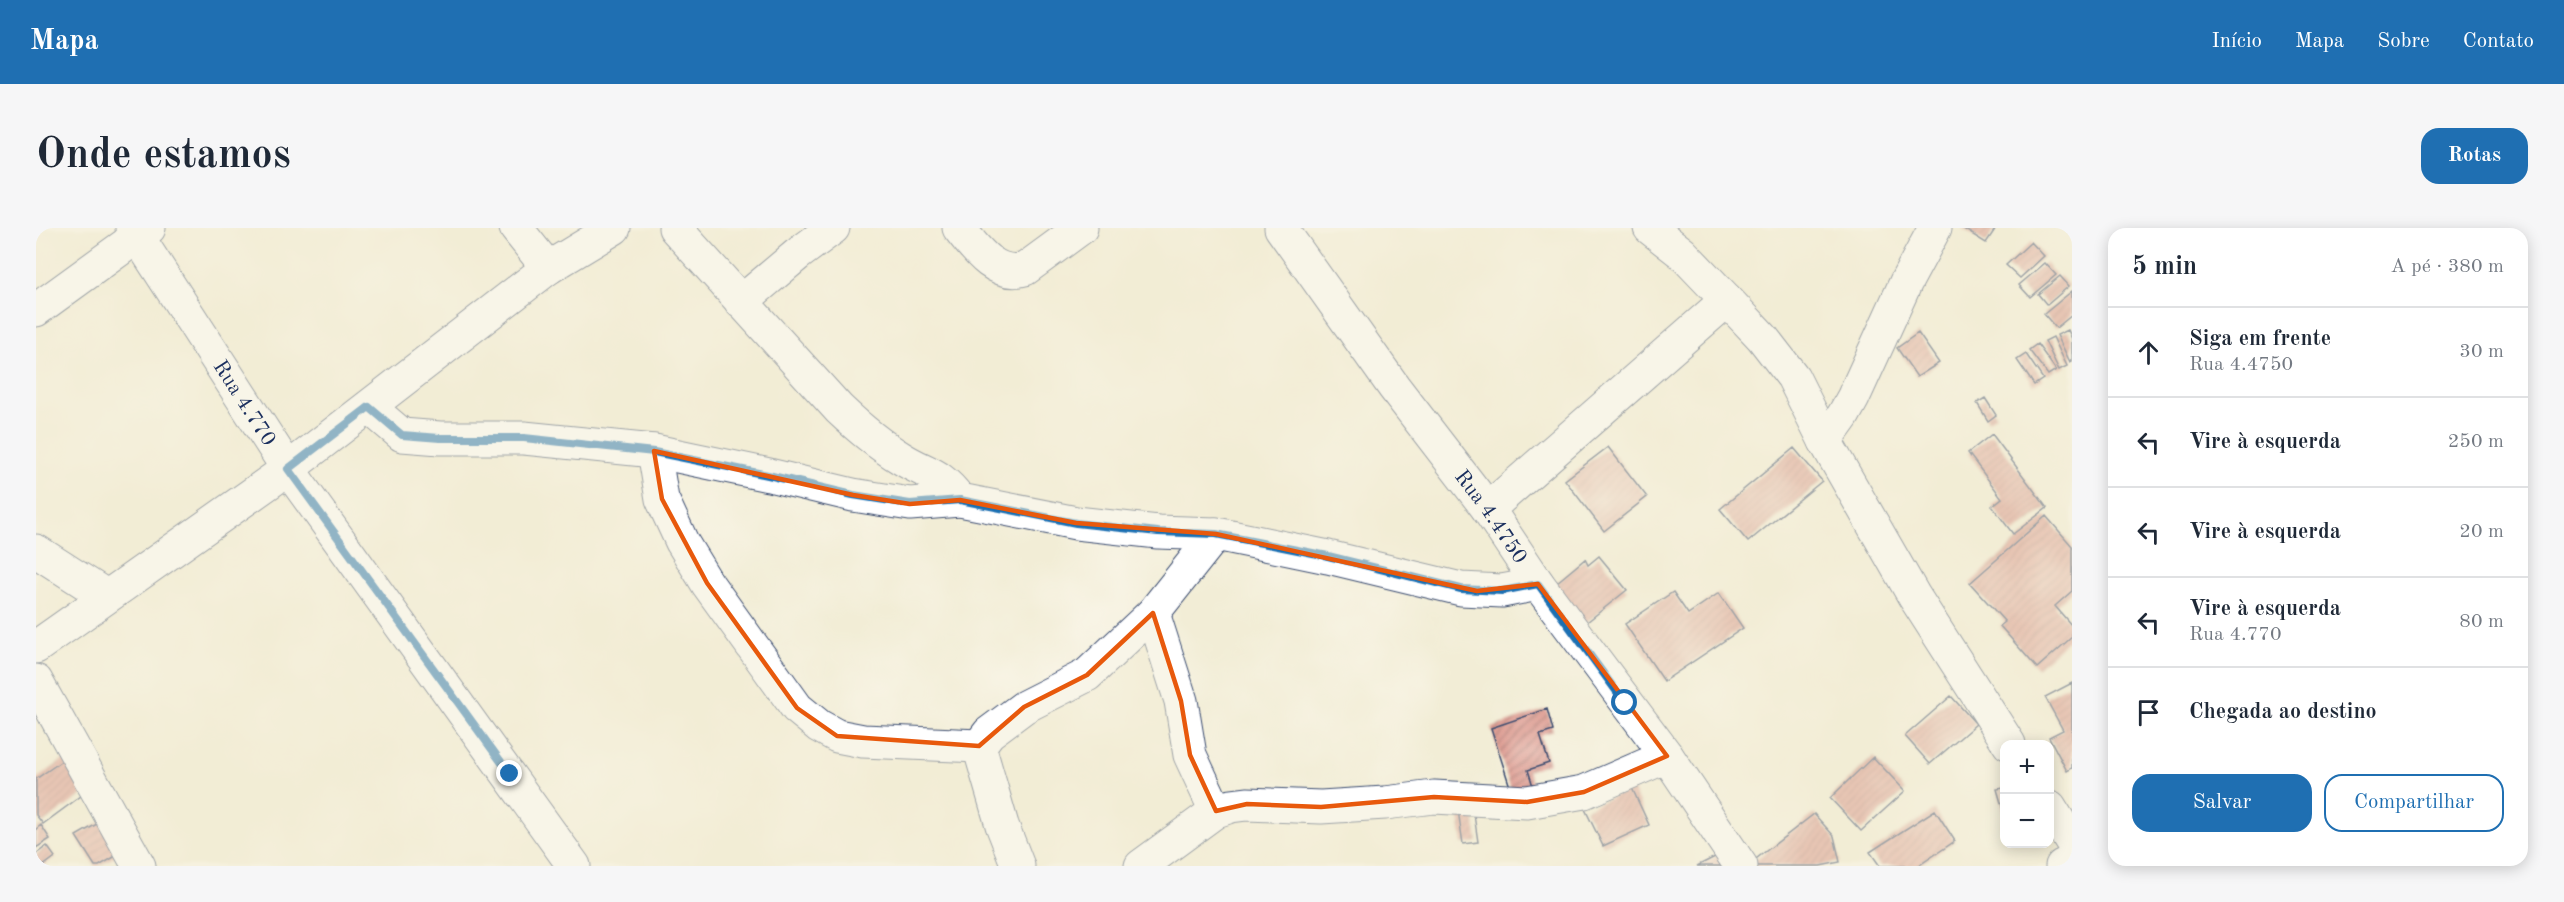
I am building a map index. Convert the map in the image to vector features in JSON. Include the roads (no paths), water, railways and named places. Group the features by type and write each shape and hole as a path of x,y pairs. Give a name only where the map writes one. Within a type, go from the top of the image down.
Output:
{"street":[{"path":"516,228 548,268"},
{"path":"36,647 288,469 548,268 614,228"},
{"path":"675,228 862,431 902,458 941,477 960,500"},
{"path":"741,302 833,228"},
{"path":"959,228 984,258 1016,272 1025,269 1081,228"},
{"name":"Rua 4.4750","path":"1281,228 1394,387 1488,508 1538,584 1667,756 1741,866"},
{"path":"1650,228 1682,253 1727,300 1762,337 1793,378 1825,441 1914,596 2006,740"},
{"path":"1825,441 1853,398 1906,282 1935,228"},
{"path":"36,310 140,231"},
{"name":"Rua 4.770","path":"140,231 288,469 574,866"},
{"path":"1488,508 1727,300"},
{"path":"369,407 402,435 440,438 524,438 654,452 853,495 910,504 960,500 1076,523 1158,532 1216,534 1328,556 1461,589 1502,591 1538,584"},
{"path":"654,452 662,499 682,542 707,584 797,708 819,726 837,736 862,741 980,746"},
{"path":"980,746 989,734 1024,707 1087,675 1153,613 1216,534"},
{"path":"36,551 106,596"},
{"path":"1153,613 1181,701 1190,755 1216,811"},
{"path":"36,681 139,866"},
{"path":"980,746 1002,825 1018,866"},
{"path":"1142,866 1216,811 1246,804 1321,807 1434,797 1527,802 1584,792 1667,756"},
{"path":"2054,815 2072,842"},
{"path":"2062,866 2072,861"}]}
